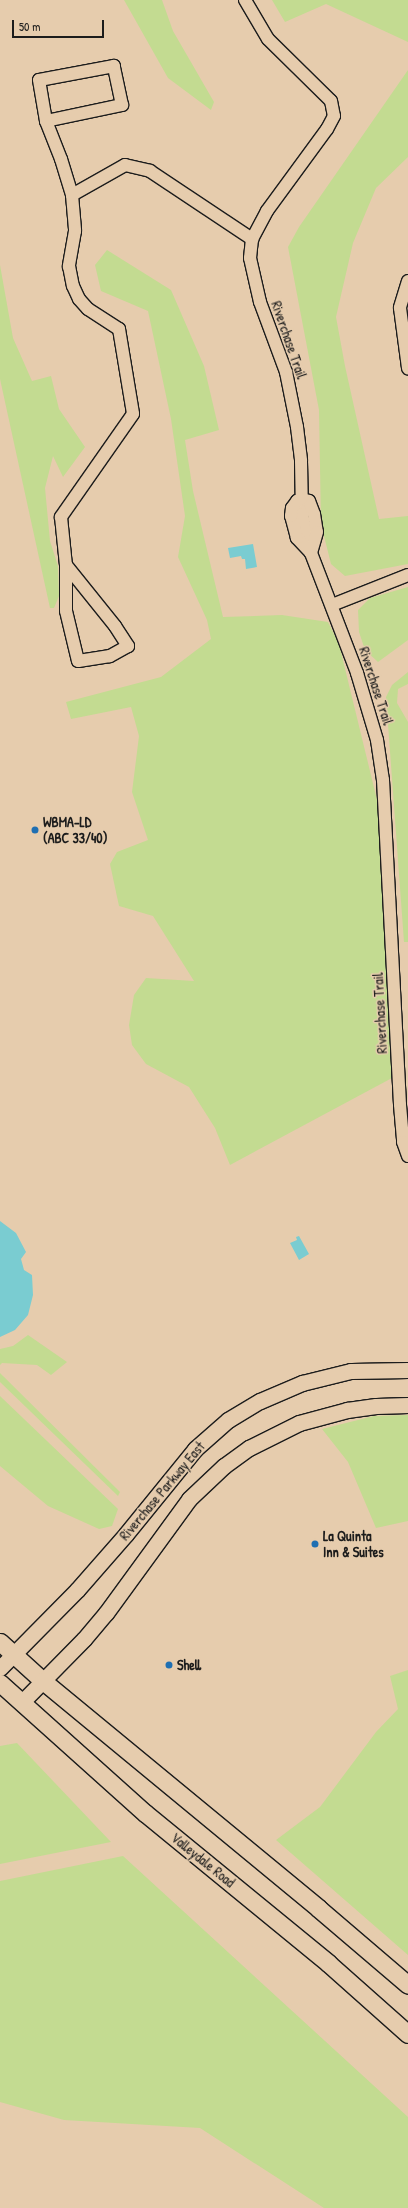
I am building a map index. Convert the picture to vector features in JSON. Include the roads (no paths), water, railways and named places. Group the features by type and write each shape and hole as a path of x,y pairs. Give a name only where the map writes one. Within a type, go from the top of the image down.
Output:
{"main road":[{"path":"0,1642 43,1681 408,1984"},
{"name":"Valleydale Road","path":"0,1683 145,1813 328,1964 408,2034"}],"street":[{"name":"Riverchase Trail","path":"246,0 268,40 331,101 334,116 327,129 267,211 252,239 250,258 260,302 286,372 297,427 301,461 301,499"},
{"path":"46,121 122,105 114,66 39,80 46,121 61,159 72,195 75,231 69,266 73,286 79,299 88,309 119,329 134,414 61,516 66,565 66,612 78,661 110,656 128,646 115,626 66,565"},
{"path":"72,195 125,165 150,171 252,239"},
{"path":"408,281 404,309 408,368"},
{"path":"311,553 297,538 304,523 308,501 301,499 297,501 292,508 304,523 316,535 311,553"},
{"name":"Riverchase Trail","path":"311,553 332,605 370,714 377,740 383,780 405,1138 408,1156"},
{"path":"332,605 408,575"},
{"name":"Riverchase Parkway East","path":"0,1668 77,1590 126,1534 195,1449 228,1420 260,1401 302,1383 351,1371 408,1370"},
{"name":"Riverchase Parkway East","path":"22,1702 84,1639 106,1612 189,1499 224,1466 268,1438 304,1421 347,1410 376,1406 408,1405"}],"water":[{"path":"253,544 257,567 246,569 245,559 242,559 241,556 230,558 228,548"},
{"path":"0,1221 16,1233 26,1252 21,1259 24,1270 32,1275 33,1295 28,1315 15,1330 0,1337"},
{"path":"299,1236 309,1254 299,1260 290,1243 297,1240 296,1237"}],"place":[{"name":"WBMA-LD (ABC 33/40)","path":"35,830"},
{"name":"La Quinta Inn & Suites","path":"315,1544"},
{"name":"Shell","path":"169,1665"}]}
